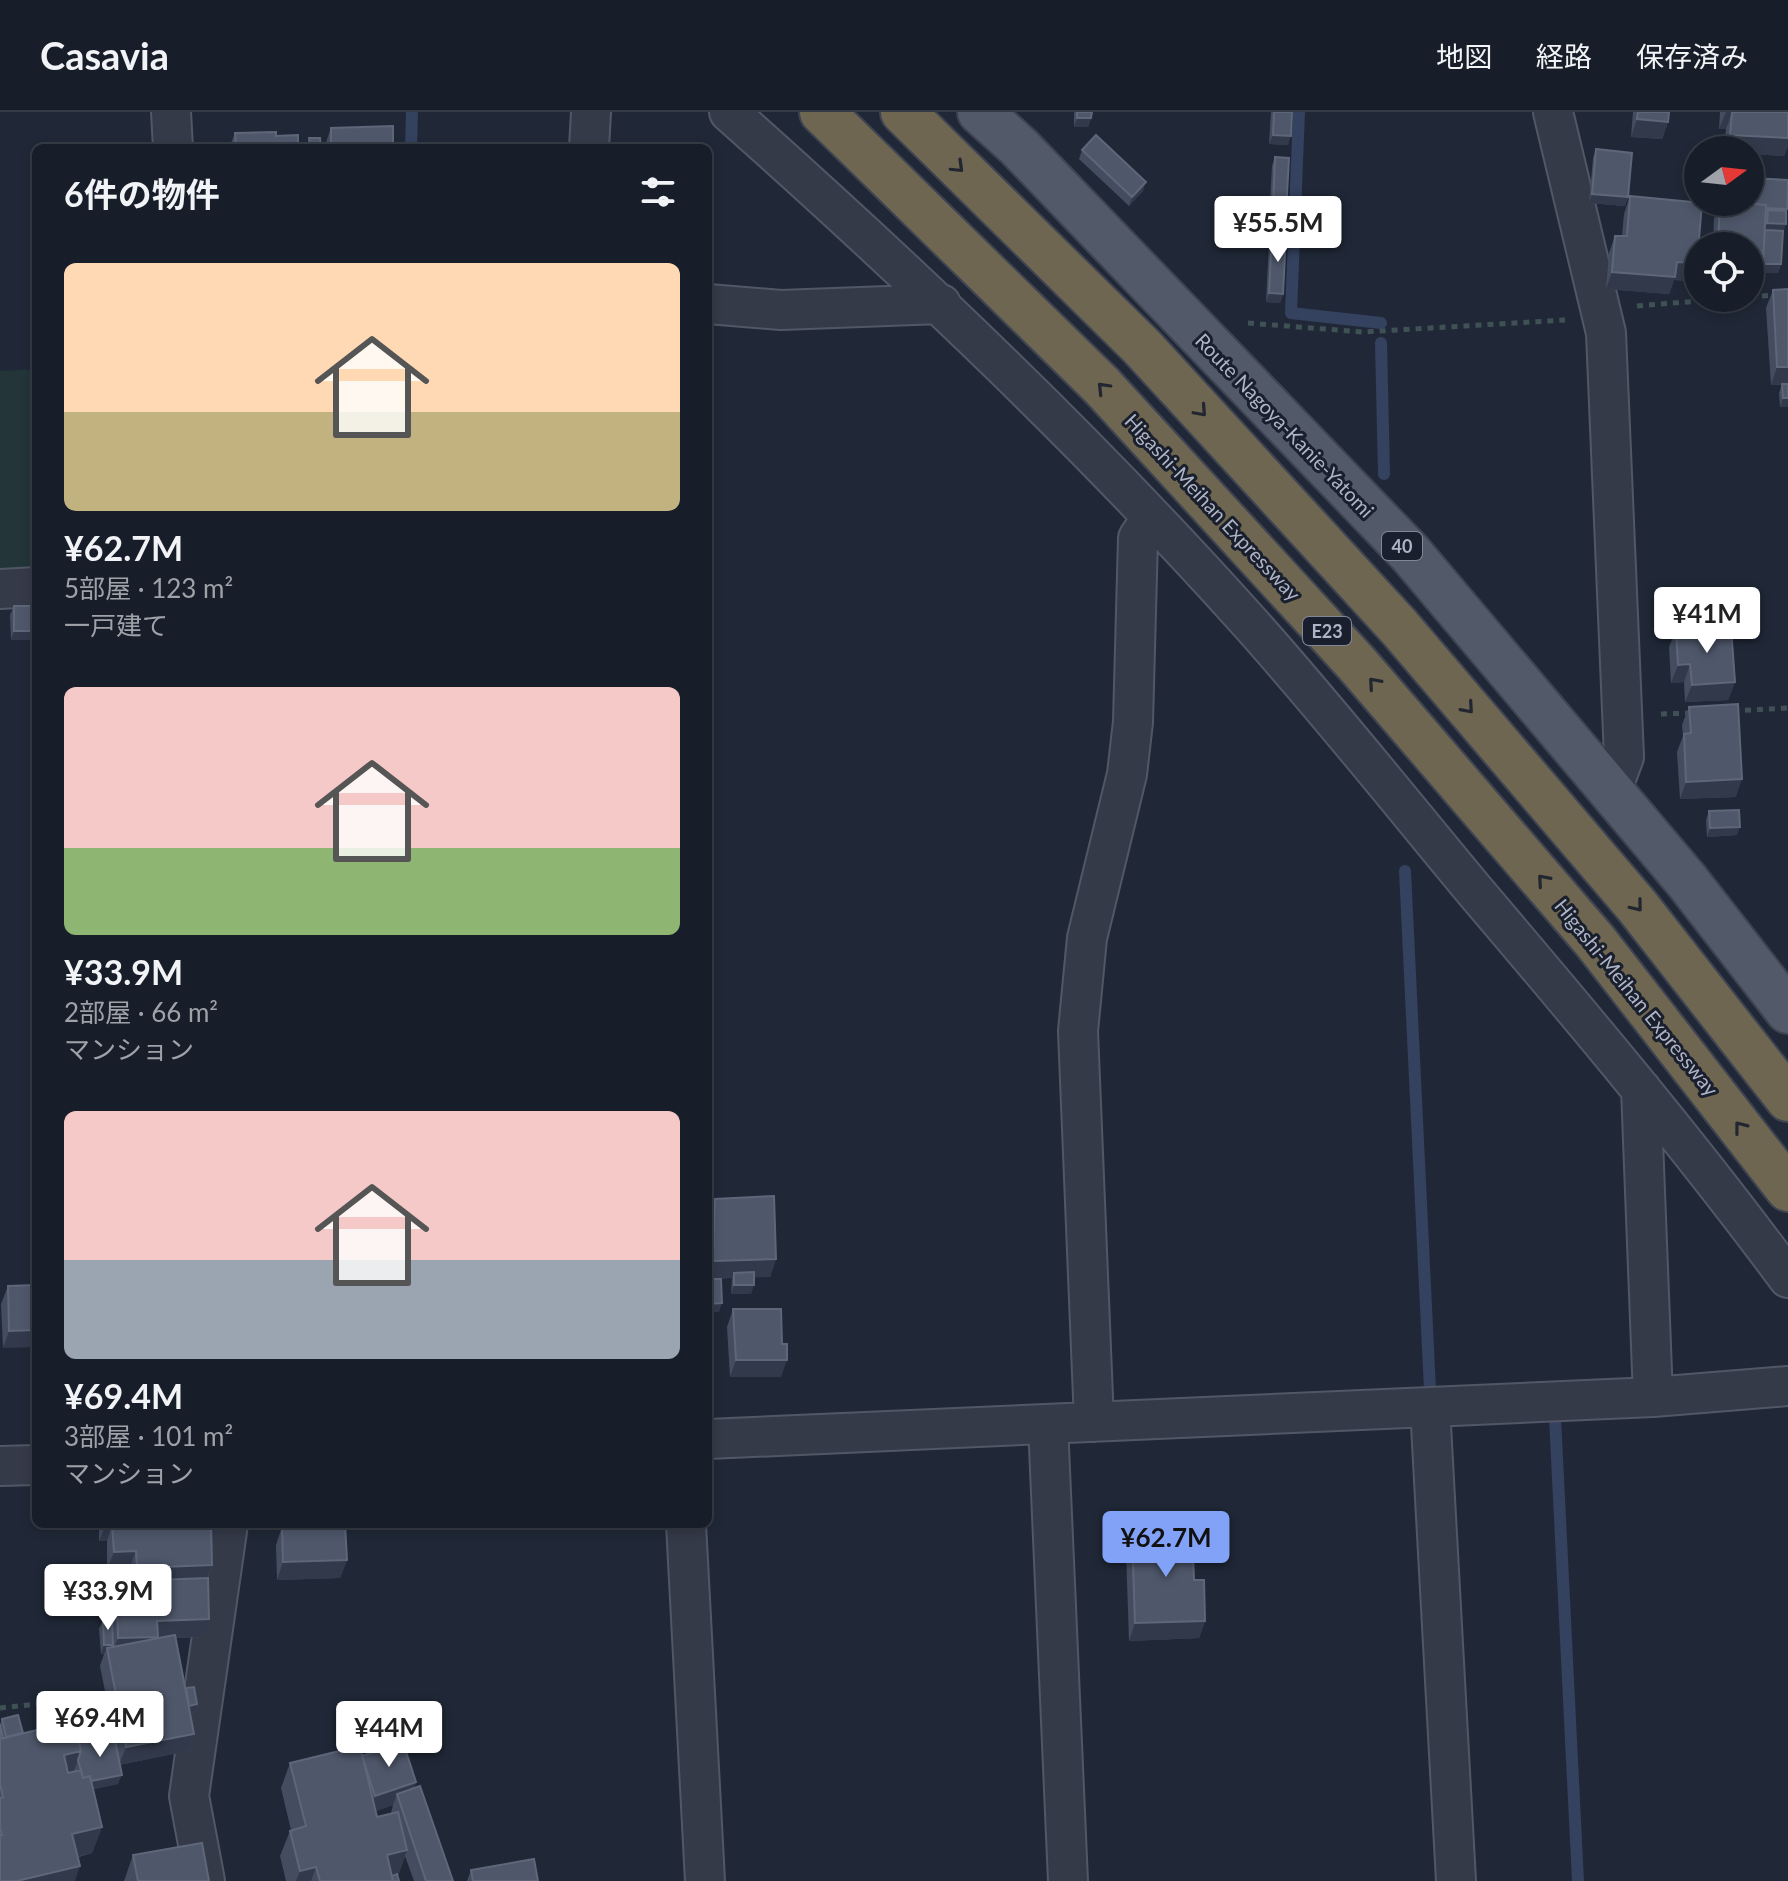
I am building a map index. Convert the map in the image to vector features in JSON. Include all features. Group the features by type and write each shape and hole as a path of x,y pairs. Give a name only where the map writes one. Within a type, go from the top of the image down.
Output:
{"highway":[{"name":"Higashi-Meihan Expressway","path":"822,112 1102,386 1357,664 1595,941 1788,1189"},
{"name":"E23","path":"903,112 1142,347 1399,627 1637,906 1788,1099"}],"main road":[{"name":"Route Nagoya-Kanie-Yatomi","path":"980,112 1019,147 1410,553 1611,792 1788,1011"}],"street":[{"path":"171,112 173,144"},
{"path":"589,144 591,112"},
{"path":"729,112 941,304 1152,517 1251,624 1641,1089 1722,1189 1788,1278"},
{"path":"1553,112 1607,349 1624,757 1611,792"},
{"path":"712,304 781,310 941,304"},
{"path":"1094,1422 1078,1031 1087,938 1127,774 1133,722 1138,538 1152,517"},
{"path":"0,589 32,587"},
{"path":"1641,1089 1653,1397"},
{"path":"712,1439 1653,1397 1788,1386"},
{"path":"1430,1407 1456,1881"},
{"path":"1048,1424 1068,1881"},
{"path":"0,1466 32,1465"},
{"path":"205,1881 189,1796 227,1528"},
{"path":"686,1528 705,1881"}],"path":[{"path":"1764,296 1788,294"},
{"path":"1191,326 1232,321 1363,332 1684,304"},
{"path":"1728,711 1788,708"},
{"path":"1622,716 1697,713"},
{"path":"0,1708 65,1701"}],"shaded area":[{"path":"32,369 32,577 0,579 0,371"}],"building":[{"path":"1077,112 1092,112 1091,118 1077,118"},
{"path":"1274,112 1292,112 1291,136 1273,135"},
{"path":"1638,112 1669,112 1668,122 1637,119"},
{"path":"1732,112 1788,112 1788,138 1730,135"},
{"path":"393,126 393,144 331,144 331,128"},
{"path":"235,133 298,135 298,144 236,144"},
{"path":"1096,135 1146,182 1132,197 1082,150"},
{"path":"309,138 320,138 321,144 310,144"},
{"path":"1596,149 1632,153 1628,197 1592,194"},
{"path":"1275,157 1289,158 1285,229 1272,229"},
{"path":"1764,179 1788,180 1787,209 1766,208"},
{"path":"1630,196 1684,201 1684,216 1701,216 1700,232 1684,232 1684,262 1677,262 1675,277 1612,272 1615,236 1627,236"},
{"path":"1766,205 1764,242 1764,232 1719,232 1719,216 1764,216"},
{"path":"1768,210 1786,211 1786,224 1767,223"},
{"path":"1765,230 1783,231 1781,264 1764,264"},
{"path":"1272,234 1286,234 1283,294 1269,293"},
{"path":"1788,289 1788,367 1777,367 1773,290"},
{"path":"1782,384 1788,384 1788,398 1783,398"},
{"path":"14,606 32,606 32,631 14,631"},
{"path":"1731,627 1735,682 1692,685 1690,664 1678,665 1676,630"},
{"path":"1738,704 1742,779 1686,782 1684,734 1691,733 1689,707"},
{"path":"1739,810 1740,827 1710,828 1709,811"},
{"path":"774,1196 776,1259 713,1261 715,1199"},
{"path":"754,1272 754,1285 734,1285 734,1273"},
{"path":"712,1279 721,1279 722,1303 712,1304"},
{"path":"32,1285 32,1330 9,1331 8,1286"},
{"path":"733,1309 781,1309 782,1344 787,1344 787,1360 736,1360"},
{"path":"112,1528 211,1528 212,1565 137,1568 136,1551 114,1552"},
{"path":"282,1528 345,1528 347,1560 283,1562"},
{"path":"1192,1532 1194,1580 1204,1580 1205,1621 1135,1623 1132,1534"},
{"path":"208,1578 209,1619 157,1621 158,1637 118,1638 117,1602 131,1602 130,1581"},
{"path":"103,1620 112,1620 113,1645 104,1645"},
{"path":"175,1635 194,1734 126,1747 107,1648"},
{"path":"194,1687 197,1704 189,1706 186,1688"},
{"path":"18,1715 23,1733 6,1737 2,1719"},
{"path":"74,1721 81,1751 64,1755 68,1773 81,1770 83,1778 90,1776 102,1827 72,1834 80,1866 17,1881 0,1881 0,1798 3,1797 0,1739"},
{"path":"114,1736 122,1775 91,1781 90,1776 83,1778 78,1760 81,1751 79,1742"},
{"path":"403,1742 416,1782 375,1796 362,1756"},
{"path":"360,1746 377,1817 398,1812 407,1850 387,1855 393,1881 320,1881 316,1867 300,1871 290,1831 306,1826 290,1763"},
{"path":"420,1786 453,1881 426,1881 397,1794"},
{"path":"202,1843 209,1881 138,1881 133,1855"},
{"path":"534,1859 538,1881 473,1881 471,1870"}],"waterway":[{"path":"411,144 412,112"},
{"path":"1299,112 1291,313 1381,323"},
{"path":"1381,343 1384,474"},
{"path":"1405,871 1430,1390"},
{"path":"1555,1418 1578,1881"}]}
